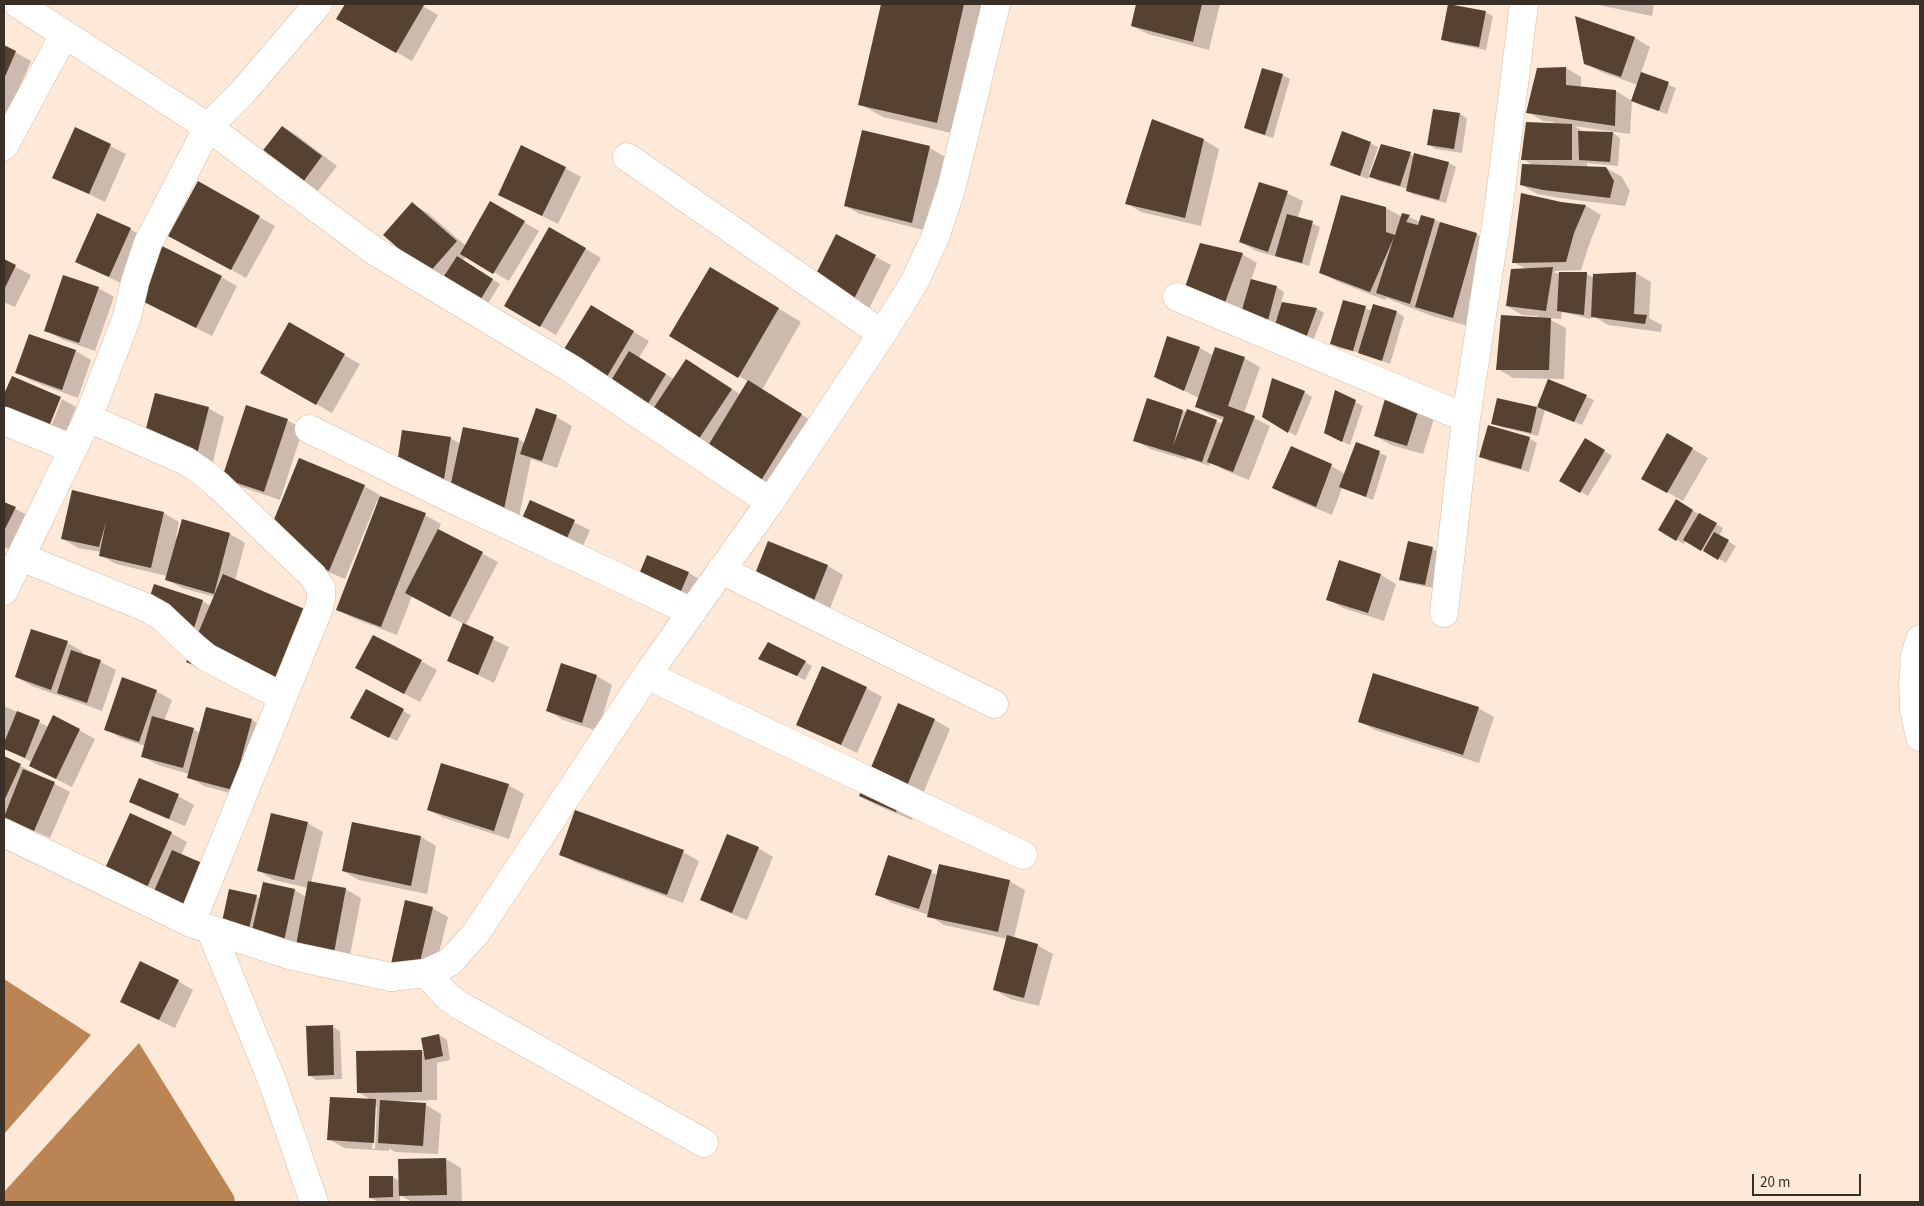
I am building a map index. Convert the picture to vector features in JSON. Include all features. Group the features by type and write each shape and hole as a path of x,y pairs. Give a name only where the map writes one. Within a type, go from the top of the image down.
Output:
{"street":[{"path":"18,4 208,127 373,250 572,370 770,502"},
{"path":"4,591 88,418 127,317 135,282 148,243 208,127 242,93 318,4"},
{"path":"4,833 201,927 292,956 391,977 426,973 450,962 476,933 647,675 770,502 915,281 936,235 952,186 996,4"},
{"path":"1444,613 1466,418 1499,205 1524,4"},
{"path":"4,146 64,34"},
{"path":"626,157 882,334"},
{"path":"1177,297 1466,418"},
{"path":"88,418 186,461 205,474 313,576 321,588 322,598 283,697 201,927 273,1084 314,1202"},
{"path":"4,421 73,449"},
{"path":"309,429 692,612"},
{"path":"21,557 145,607 161,616 206,656 283,697"},
{"path":"721,570 994,704"},
{"path":"1920,639 1915,656 1913,683 1914,709 1920,737"},
{"path":"647,675 1023,855"},
{"path":"426,973 447,996 459,1005 704,1143"}],"shaded area":[{"path":"4,979 91,1035 4,1134"},
{"path":"139,1043 234,1196 235,1202 4,1202 4,1192"}],"building":[{"path":"345,4 424,5 396,53 336,19"},
{"path":"881,4 964,4 937,123 858,105"},
{"path":"1136,4 1202,4 1193,42 1131,26"},
{"path":"1448,4 1486,11 1479,47 1441,40"},
{"path":"1575,16 1635,37 1621,77 1584,64"},
{"path":"4,45 16,51 4,79"},
{"path":"1566,67 1566,85 1616,90 1615,126 1526,113 1537,68"},
{"path":"1262,68 1283,74 1265,135 1244,128"},
{"path":"1641,72 1669,82 1659,111 1631,101"},
{"path":"1433,109 1460,113 1454,149 1427,145"},
{"path":"1152,119 1204,139 1185,218 1125,204"},
{"path":"1526,122 1572,124 1572,160 1521,160"},
{"path":"282,126 322,156 298,189 257,158"},
{"path":"75,127 111,144 89,194 52,178"},
{"path":"862,130 930,146 912,223 844,206"},
{"path":"1342,131 1371,142 1360,176 1330,165"},
{"path":"1578,131 1613,132 1610,162 1579,160"},
{"path":"1381,144 1411,152 1400,186 1369,177"},
{"path":"521,145 566,167 542,216 498,195"},
{"path":"1414,153 1449,162 1439,200 1406,191"},
{"path":"1522,164 1606,167 1614,181 1610,198 1543,190 1520,185"},
{"path":"198,181 260,216 231,270 168,236"},
{"path":"1259,182 1288,191 1268,252 1239,242"},
{"path":"1521,193 1561,202 1586,205 1574,233 1566,262 1512,263"},
{"path":"1341,195 1386,207 1386,232 1395,235 1402,213 1410,215 1406,222 1418,225 1421,215 1435,219 1410,304 1376,293 1394,237 1370,292 1319,273"},
{"path":"490,201 525,221 493,274 460,254"},
{"path":"412,202 457,241 428,274 383,235"},
{"path":"97,213 131,228 109,277 75,262"},
{"path":"1287,214 1313,221 1302,263 1275,256"},
{"path":"1440,222 1477,233 1453,318 1415,307"},
{"path":"549,227 586,248 540,327 504,306"},
{"path":"836,234 876,255 846,315 806,294"},
{"path":"1200,243 1243,253 1223,308 1183,293"},
{"path":"160,245 222,276 196,328 134,297"},
{"path":"457,256 493,279 476,307 439,284"},
{"path":"4,259 16,265 4,290"},
{"path":"710,267 779,308 738,378 669,336"},
{"path":"1553,267 1546,311 1506,306 1511,269"},
{"path":"1559,272 1587,272 1584,315 1557,311"},
{"path":"1636,272 1634,314 1647,315 1645,324 1591,317 1593,274"},
{"path":"63,275 99,287 79,343 44,331"},
{"path":"1251,279 1277,286 1267,324 1240,316"},
{"path":"1343,300 1366,306 1353,351 1330,344"},
{"path":"1282,302 1317,308 1306,338 1274,328"},
{"path":"1373,304 1397,311 1382,361 1358,353"},
{"path":"591,305 634,331 605,380 561,354"},
{"path":"1501,315 1551,318 1549,370 1496,370"},
{"path":"289,322 345,354 316,405 260,373"},
{"path":"29,334 76,350 62,390 15,373"},
{"path":"1167,336 1200,347 1184,391 1154,377"},
{"path":"1215,347 1245,357 1228,406 1255,416 1233,472 1207,462 1224,417 1195,407"},
{"path":"629,351 666,374 646,407 609,384"},
{"path":"686,359 732,389 692,449 647,418"},
{"path":"12,376 61,397 42,444 4,428 4,394"},
{"path":"1272,378 1305,391 1288,433 1262,417"},
{"path":"1548,379 1587,395 1574,422 1537,407"},
{"path":"748,380 802,414 757,487 703,454"},
{"path":"1335,390 1356,400 1342,442 1324,433"},
{"path":"1387,392 1421,402 1407,446 1374,436"},
{"path":"155,393 209,407 195,462 141,448"},
{"path":"1147,398 1183,410 1173,446 1187,409 1217,420 1202,462 1133,441"},
{"path":"1497,398 1537,407 1531,433 1491,424"},
{"path":"246,405 288,419 264,492 222,478"},
{"path":"536,408 557,415 542,461 520,454"},
{"path":"1488,425 1530,437 1521,469 1479,457"},
{"path":"463,427 519,438 504,509 448,497"},
{"path":"402,430 451,437 443,485 395,478"},
{"path":"1667,433 1693,448 1667,493 1641,479"},
{"path":"1585,438 1605,450 1580,493 1559,481"},
{"path":"1356,442 1380,451 1366,497 1339,487"},
{"path":"1291,446 1332,464 1316,507 1272,488"},
{"path":"299,458 365,485 329,571 264,544"},
{"path":"72,490 164,512 151,568 99,556 106,522 99,547 61,539"},
{"path":"380,496 426,513 381,627 336,610"},
{"path":"1676,499 1693,510 1676,541 1658,530"},
{"path":"530,500 575,520 557,561 512,541"},
{"path":"4,502 16,507 4,531"},
{"path":"1699,513 1717,523 1701,551 1683,540"},
{"path":"182,519 230,533 214,594 165,580"},
{"path":"438,529 483,552 450,617 405,593"},
{"path":"1714,532 1729,540 1718,560 1703,551"},
{"path":"768,541 828,565 807,618 747,594"},
{"path":"1408,541 1433,547 1425,585 1399,580"},
{"path":"647,555 689,572 672,613 630,596"},
{"path":"1339,560 1381,574 1368,613 1326,600"},
{"path":"223,574 307,610 270,697 186,662"},
{"path":"154,584 203,600 192,634 143,617"},
{"path":"463,623 494,637 478,675 447,661"},
{"path":"31,629 68,641 51,690 15,677"},
{"path":"373,635 422,660 404,694 355,668"},
{"path":"768,642 806,661 797,676 758,659"},
{"path":"71,650 101,660 87,703 57,693"},
{"path":"561,663 597,675 582,723 546,711"},
{"path":"822,666 867,687 841,745 796,725"},
{"path":"1373,673 1479,707 1463,755 1358,722"},
{"path":"122,677 157,690 139,742 104,730"},
{"path":"366,689 404,709 389,738 350,718"},
{"path":"898,703 935,719 896,812 859,796"},
{"path":"206,707 252,719 233,790 187,778"},
{"path":"17,711 40,720 25,758 4,749 4,743"},
{"path":"53,715 80,729 56,779 29,766"},
{"path":"152,716 194,728 183,768 141,757"},
{"path":"4,756 21,764 4,801"},
{"path":"441,763 509,784 494,831 427,810"},
{"path":"23,769 55,782 34,831 4,817"},
{"path":"139,778 179,794 169,819 129,802"},
{"path":"575,810 684,850 667,895 559,855"},
{"path":"130,813 172,832 144,894 102,875"},
{"path":"271,813 308,822 294,880 257,871"},
{"path":"352,822 421,836 411,886 342,871"},
{"path":"727,834 759,847 732,913 700,900"},
{"path":"172,850 207,865 186,914 151,898"},
{"path":"888,855 932,870 919,909 875,895"},
{"path":"939,864 1010,880 998,932 927,917"},
{"path":"308,881 346,888 333,958 295,951"},
{"path":"263,882 295,889 283,946 250,939"},
{"path":"229,889 257,895 247,937 220,931"},
{"path":"405,900 433,907 418,970 391,964"},
{"path":"1007,935 1038,944 1024,998 993,990"},
{"path":"140,961 179,980 159,1020 120,1002"},
{"path":"333,1025 334,1075 308,1076 306,1026"},
{"path":"439,1034 443,1056 425,1060 421,1038"},
{"path":"422,1050 422,1092 357,1093 356,1051"},
{"path":"330,1097 376,1099 374,1143 327,1140"},
{"path":"380,1100 426,1103 423,1146 378,1143"},
{"path":"446,1158 447,1195 399,1196 398,1159"},
{"path":"369,1176 393,1176 393,1197 369,1198"}]}
